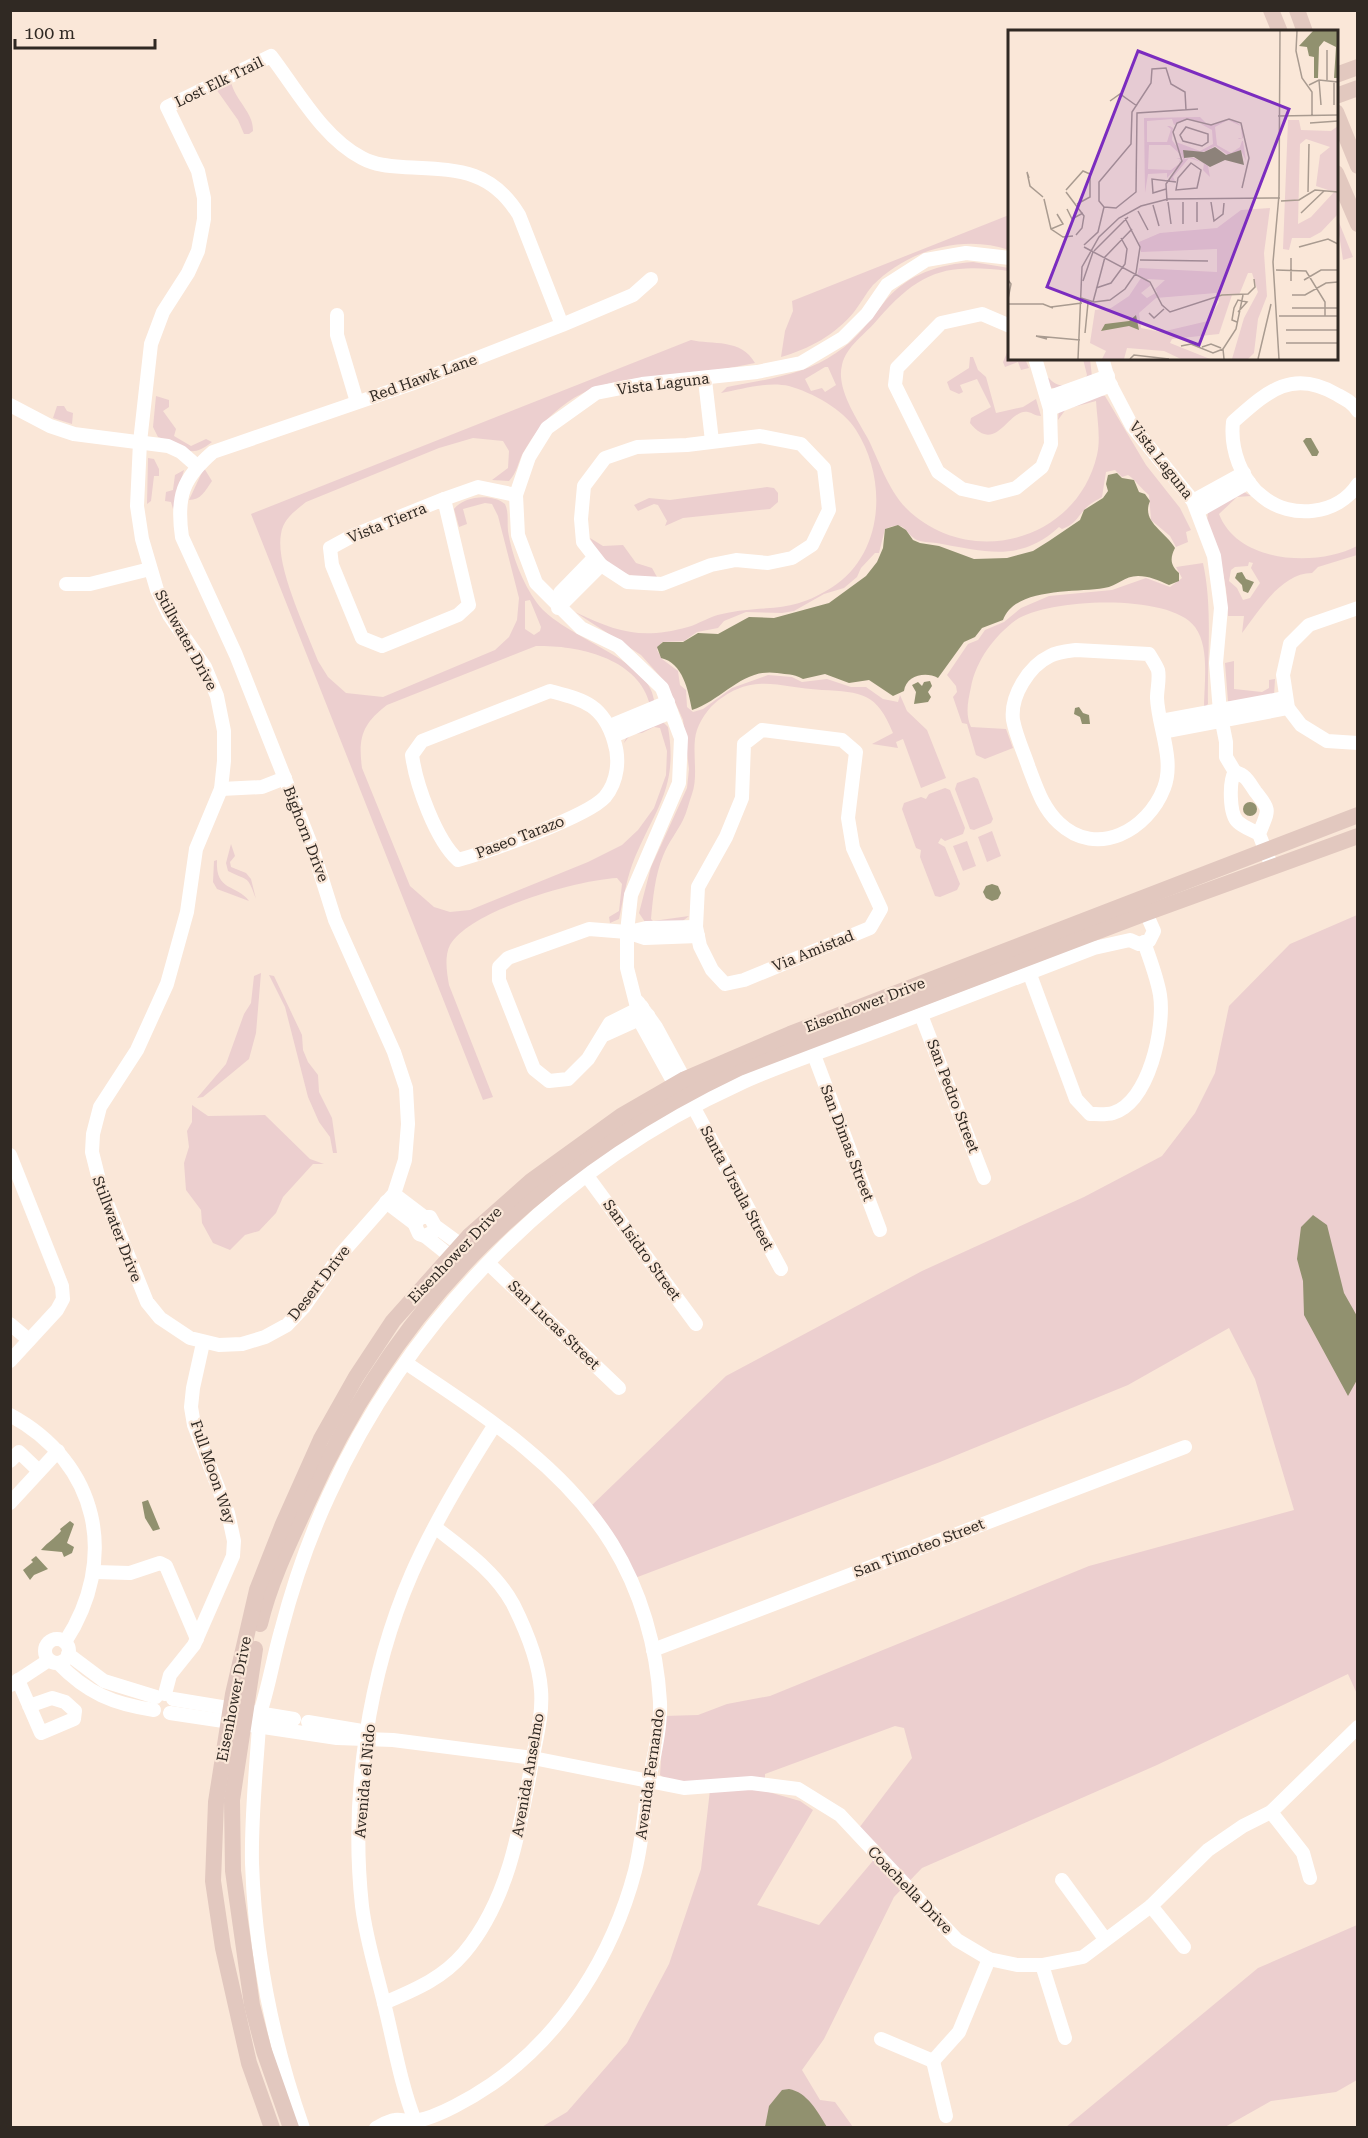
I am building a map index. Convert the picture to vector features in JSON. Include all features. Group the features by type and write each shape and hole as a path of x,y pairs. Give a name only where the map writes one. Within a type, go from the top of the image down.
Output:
{"main road":[{"path":"1271,10 1279,30"},
{"path":"1297,10 1304,30"},
{"path":"1338,74 1358,67"},
{"path":"1338,117 1358,166"},
{"path":"1338,178 1358,225"},
{"name":"Eisenhower Drive","path":"291,2127 264,2051 252,2005 233,1871 232,1800 251,1664 264,1609 289,1543 327,1458 363,1396 418,1317 462,1265 535,1196 586,1156 685,1092 790,1034 1358,815"},
{"name":"Eisenhower Drive","path":"272,2127 249,2063 236,2016 213,1881 216,1802 244,1717 257,1590 283,1524 321,1439 356,1377 393,1321 489,1216 581,1143 685,1092 761,1059 1146,913 1358,836"}],"street":[{"name":"Lost Elk Trail","path":"167,107 271,56 331,135 363,159 385,166 454,170 475,174 495,186 510,200 519,215 562,325"},
{"name":"Stillwater Drive","path":"167,107 198,171 204,198 204,219 198,251 155,329 148,364 140,442 137,506 150,569 169,615 205,667 217,696 224,731 221,789 196,849 187,912 167,984 136,1050 100,1107 93,1134 92,1152 101,1188 147,1302 160,1318 176,1331 203,1342"},
{"name":"Vista Laguna","path":"685,1092 641,1010 627,968 627,932 631,895 680,783 681,738 662,688 618,646 581,628 536,583 518,535 516,495 529,458 547,428 596,393 642,384 705,380 801,363 843,338 867,314 887,285 926,260 966,253 1008,258"},
{"name":"Red Hawk Lane","path":"195,467 213,452 357,402 633,296 651,279"},
{"path":"1008,325 982,314 941,323 897,368 895,385 939,472 962,489 989,495 1016,488 1042,468 1051,444 1048,403 1036,360"},
{"path":"337,315 337,335 357,402"},
{"name":"Vista Laguna","path":"1103,360 1109,380 1132,426 1195,506 1214,556 1221,608 1216,663 1226,757 1234,770 1230,782 1235,819 1259,834"},
{"path":"705,380 712,441"},
{"path":"1048,403 1109,380"},
{"path":"1358,411 1353,404 1325,388 1294,382 1265,394 1233,422 1231,440 1246,478 1263,498 1284,508 1307,512 1330,508 1352,494 1358,484"},
{"path":"10,405 50,426 74,434 168,446 181,452 195,467"},
{"path":"760,436 801,444 824,468 829,510 812,544 792,558 768,563 736,560 711,565 662,584 627,582 598,562 584,542 581,519 584,486 605,458 637,447 687,445 760,436"},
{"name":"Bighorn Drive","path":"195,467 182,492 179,516 182,537 236,655 326,884 335,920 394,1052 406,1088 408,1124 405,1160 390,1198"},
{"path":"1195,506 1246,478"},
{"name":"Vista Tierra","path":"444,499 469,605 458,615 382,646 362,638 332,565 330,548 444,499 478,487 516,495"},
{"path":"555,604 598,562"},
{"path":"66,584 90,584 150,569"},
{"path":"1358,608 1309,625 1290,644 1283,675 1286,703 1301,725 1327,741 1358,743"},
{"path":"1076,650 1149,654 1158,672 1157,699 1162,726 1166,783 1158,805 1144,822 1124,834 1092,838 1067,829 1044,807 1013,720 1015,701 1032,669 1050,655 1076,650"},
{"name":"Paseo Tarazo","path":"550,692 586,701 611,731 618,754 616,776 605,796 587,811 458,860 446,849 414,773 412,755 422,741 550,692"},
{"path":"1162,726 1221,717 1286,703"},
{"path":"611,731 670,707"},
{"name":"Via Amistad","path":"762,730 842,740 856,753 848,818 853,848 881,909 870,928 744,980 725,984 712,970 697,931 698,887 726,837 742,798 744,744 762,730"},
{"path":"1234,770 1246,776 1267,808 1259,834 1272,867"},
{"path":"221,789 262,787 285,778"},
{"path":"1233,798 1255,790"},
{"path":"1029,972 1076,1099 1090,1114 1113,1113 1133,1100 1154,1055 1161,1031 1160,997 1155,971 1144,942 1149,941 1154,931 1146,913"},
{"path":"641,1010 606,1034 588,1059 568,1079 549,1081 534,1069 499,980 499,967 508,958 589,929 627,932 646,928 697,931"},
{"name":"Eisenhower Drive","path":"303,2127 281,2060 267,1996 252,1863 244,1717 329,1495 357,1439 406,1363 447,1310 488,1263 529,1222 625,1149 685,1092 737,1085 1094,948 1130,940 1139,944 1144,942"},
{"name":"San Pedro Street","path":"921,1014 984,1178"},
{"name":"San Dimas Street","path":"814,1055 880,1230"},
{"name":"Santa Ursula Street","path":"685,1092 781,1269"},
{"path":"10,1155 62,1286 63,1299 57,1310 10,1361"},
{"name":"San Isidro Street","path":"587,1176 696,1324"},
{"path":"390,1198 419,1220"},
{"name":"Desert Drive","path":"203,1342 242,1344 265,1337 287,1325 304,1307 341,1254 390,1198"},
{"path":"418,1317 423,1298 457,1258 456,1251 430,1217 419,1220"},
{"path":"419,1220 417,1232 456,1251"},
{"path":"425,1236 433,1232 435,1226"},
{"name":"San Lucas Street","path":"488,1263 619,1388"},
{"path":"10,1324 30,1340"},
{"name":"Full Moon Way","path":"163,1703 170,1675 196,1639 233,1556 234,1541 228,1513 192,1416 193,1388 203,1342"},
{"name":"Avenida Fernando","path":"401,2127 455,2106 492,2084 530,2052 580,1993 604,1954 620,1918 635,1870 654,1764 660,1703 653,1650 636,1593 613,1545 584,1503 549,1466 406,1363"},
{"path":"10,1415 37,1430 58,1451 87,1498 94,1527 94,1572 89,1595 60,1655 14,1683 29,1706"},
{"name":"Avenida el Nido","path":"415,2121 402,2088 384,2003 371,1956 362,1906 358,1844 367,1735 384,1653 413,1572 460,1479 494,1426"},
{"name":"San Timoteo Street","path":"653,1650 1185,1447"},
{"path":"10,1503 58,1451"},
{"path":"10,1461 19,1452 39,1471"},
{"name":"Avenida Anselmo","path":"384,2003 436,1980 464,1952 489,1914 513,1860 540,1725 541,1689 529,1644 512,1603 484,1565 436,1528"},
{"path":"94,1572 130,1573 160,1563 166,1566 196,1639"},
{"name":"Coachella Drive","path":"60,1655 104,1681 163,1703 244,1717 337,1738 367,1735"},
{"name":"Coachella Drive","path":"244,1717 294,1719"},
{"name":"Coachella Drive","path":"308,1722 393,1740 533,1758 649,1783 684,1788 751,1783 798,1790 840,1815 957,1940 989,1959 1017,1965 1042,1965 1083,1957 1151,1906 1208,1850 1242,1826 1270,1812 1358,1727"},
{"path":"1270,1812 1304,1853 1310,1878"},
{"path":"1062,1880 1105,1939"},
{"path":"1151,1906 1184,1947"},
{"path":"933,2061 959,2032 989,1959"},
{"path":"1042,1965 1065,2038"},
{"path":"881,2039 933,2061"},
{"path":"933,2061 946,2116"},
{"name":"Avenida Fernando","path":"376,2127 395,2120 415,2121"}],"shaded area":[{"path":"231,82 236,95 251,118 253,131 249,134 244,134 238,120 216,89"},
{"path":"1008,215 1008,250 991,245 973,244 937,248 919,254 887,273 873,285 854,312 839,328 802,350 781,357 785,331 793,311 792,301"},
{"path":"1338,220 1353,257 1343,260 1338,228"},
{"path":"973,262 1008,268 1008,271 968,268 936,274 921,281 907,290 857,340 844,358 842,365 844,393 888,483 899,500 931,527 959,538 988,541 1017,537 1044,526 1067,509 1086,485 1098,448 1096,401 1066,409 1058,420 1059,409 1097,395 1105,396 1146,465 1180,508 1191,530 1186,532 1188,542 1176,547 1170,536 1151,520 1149,495 1131,477 1128,475 1122,477 1115,470 1106,472 1102,497 1089,505 1070,525 1062,529 1059,527 1031,546 1003,552 974,550 920,541 902,526 892,526 885,529 879,553 875,553 861,568 857,577 844,588 824,594 794,611 746,612 724,621 718,628 697,632 684,641 662,642 657,650 662,659 678,671 680,685 686,690 687,707 693,712 703,709 732,688 768,675 792,677 802,682 827,679 851,687 866,687 883,699 898,702 900,695 907,711 927,730 946,778 921,788 903,739 896,742 898,748 872,744 893,733 881,710 867,697 848,692 766,684 741,688 728,694 711,707 697,730 694,787 681,824 663,856 655,887 651,919 653,921 689,916 679,924 645,922 639,913 651,867 687,788 689,769 683,720 667,684 641,655 575,612 604,625 630,632 671,631 692,626 722,614 802,602 831,588 849,574 862,556 871,537 875,515 876,493 873,471 856,430 843,415 827,403 789,386 764,385 721,393 727,387 783,376 824,360 851,341 886,300 904,283 925,272 949,265","holes":["828,367 836,385 825,392 822,388 811,391 805,379"]},
{"path":"691,340 734,346 749,355 755,363 610,383 568,402 541,426 523,453 509,481 492,480 508,468 509,451 503,441 473,438 439,448 306,502 290,516 282,529 280,547 283,563 299,615 318,661 328,677 346,693 383,697 495,650 509,637 517,620 519,598 498,516 492,504 485,503 463,509 467,524 459,527 454,509 464,501 478,497 493,498 505,504 512,550 522,578 537,603 566,627 622,660 649,685 654,700 650,705 644,689 634,676 621,666 589,652 571,648 536,646 387,705 372,719 367,725 362,740 362,768 410,886 434,907 450,912 470,910 588,862 622,845 638,830 654,808 666,775 667,751 660,728 654,727 642,733 632,734 663,722 668,727 670,768 667,784 632,865 619,919 610,923 609,917 619,911 622,884 617,878 599,880 552,891 502,909 479,920 462,932 450,945 447,960 449,985 493,1097 483,1100 251,514","holes":["530,600 541,627 540,631 534,635 525,629 525,601"]},
{"path":"1008,350 1008,360 1025,360 1029,368 1021,370 1018,362 1005,367 1003,362"},
{"path":"970,357 973,357 978,370 986,377 996,413 1023,407 1036,399 1041,416 1028,412 1021,413 995,433 988,435 979,432 970,423 971,418 991,407 977,379 960,385 963,392 959,394 950,390 947,382 969,368"},
{"path":"1083,360 1090,360 1092,377 1060,390 1049,387 1046,379 1049,378 1062,385 1085,379 1087,375"},
{"path":"156,396 169,400 169,407 163,411 176,429 174,436 191,446 206,439 212,442 197,451 191,451 158,437 153,427"},
{"path":"57,406 64,406 67,411 73,413 72,424 53,418"},
{"path":"1311,438 1319,452 1317,456 1312,456 1303,441"},
{"path":"148,458 154,459 159,469 159,476 154,476 151,501 147,504"},
{"path":"204,468 212,481 200,497 189,500"},
{"path":"184,470 173,509 171,502 165,501 166,492 173,490 175,475"},
{"path":"1117,473 1122,478 1134,480 1139,492 1145,494 1150,501 1148,508 1151,521 1175,548 1172,561 1179,573 1179,581 1169,585 1142,576 1133,576 1109,587 1047,594 1020,602 1010,609 1003,620 982,628 975,637 964,642 938,678 922,675 912,678 908,681 904,691 893,696 869,680 849,683 825,674 803,679 790,674 765,673 743,680 692,710 686,686 679,671 675,665 661,658 657,647 663,642 683,642 698,633 718,634 749,617 774,618 829,603 866,576 877,562 883,548 885,529 898,525 906,530 913,540 939,546 974,559 1007,558 1033,551 1080,520 1084,510 1103,498 1108,491 1106,484 1108,475"},
{"path":"774,488 778,493 778,502 770,509 683,518 665,526 667,521 658,505 654,504 638,511 634,505 649,498 670,500"},
{"path":"1244,492 1251,496 1237,497 1219,514 1229,531 1243,543 1261,552 1280,557 1322,557 1341,553 1357,546 1357,555 1318,567 1312,573 1290,579 1263,604 1242,633 1244,616 1228,616 1220,556 1207,521 1208,511","holes":["1249,562 1253,563 1251,568 1260,583 1250,598 1243,600 1237,588 1229,581 1231,570 1235,567 1248,566"]},
{"path":"590,538 603,546 623,545 636,563 652,568 657,577 635,576 617,569 595,548"},
{"path":"1203,563 1208,598 1209,633 1208,704 1204,708 1203,645 1195,627 1182,616 1161,608 1108,602 1054,607 1016,620 993,641 977,668 973,677 968,707 971,727 1006,729 1013,748 985,759 976,755 967,724 962,723 953,697 957,692 956,686 947,675 968,644 978,640 985,630 1004,622 1021,608 1049,596 1112,590 1146,578 1170,587 1182,578 1176,567"},
{"path":"1242,572 1246,579 1254,582 1248,593 1243,591 1242,585 1235,578 1237,573"},
{"path":"1234,661 1234,689 1262,692 1269,688 1269,680 1275,679 1274,696 1234,705 1228,701 1225,663"},
{"path":"930,681 932,686 928,692 931,697 928,702 914,704 916,692 912,685 918,682 922,686 924,682"},
{"path":"1079,707 1083,713 1089,715 1090,724 1082,724 1080,717 1074,714 1075,708"},
{"path":"974,777 978,779 993,819 991,823 974,830 970,829 955,789 957,783"},
{"path":"945,788 950,790 965,828 963,834 945,841 941,838 938,843 945,847 960,884 957,890 940,897 935,896 920,857 921,850 916,848 902,809 904,803 921,797 926,799 929,794"},
{"path":"1247,802 1253,802 1257,809 1253,816 1247,816 1243,812 1243,806"},
{"path":"992,831 1001,856 987,862 978,837"},
{"path":"967,841 976,866 963,871 953,846"},
{"path":"231,844 235,856 230,862 231,867 246,873 251,879 256,899 246,880 228,871 226,863"},
{"path":"217,860 219,878 249,901 217,889 213,882 214,861"},
{"path":"992,884 998,886 1001,893 998,899 992,901 986,898 983,892 986,886"},
{"path":"1357,915 1357,1694 1348,1674 1157,1765 922,1868 894,1897 824,2039 802,2070 820,2100 835,2102 853,2127 540,2128 567,2112 627,2043 669,1964 701,1869 711,1781 670,1782 660,1775 664,1716 698,1715 727,1704 770,1696 1089,1566 1294,1510 1255,1379 1229,1328 1128,1385 940,1462 635,1578 591,1506 726,1376 922,1271 1084,1197 1162,1156 1195,1113 1215,1073 1229,1006 1290,944","holes":["895,1726 904,1728 912,1758 859,1828 882,1850 819,1925 757,1905 813,1810 800,1801 765,1791 765,1774"]},
{"path":"261,973 256,1033 249,1059 203,1097 197,1098 226,1064 244,1014 251,1003 254,976"},
{"path":"269,975 274,976 302,1035 303,1050 308,1062 318,1075 319,1092 332,1118 337,1153 333,1153 330,1137 319,1122 308,1097 285,1007"},
{"path":"192,1105 208,1116 265,1115 310,1159 324,1164 313,1164 283,1197 276,1213 259,1231 245,1235 230,1250 213,1243 202,1223 201,1210 186,1190 184,1163 189,1147 187,1131 192,1122"},
{"path":"1313,1215 1327,1225 1344,1293 1357,1316 1357,1380 1348,1396 1304,1315 1303,1281 1297,1259 1301,1227"},
{"path":"148,1500 160,1529 153,1531 145,1518 142,1502"},
{"path":"70,1521 74,1524 67,1543 74,1547 72,1553 64,1557 62,1552 41,1550 61,1531 60,1529"},
{"path":"36,1556 48,1569 34,1575 30,1580 23,1570 33,1562 31,1560"},
{"path":"1357,1925 1357,2080 1336,2092 1271,2101 1225,2127 1066,2127 1258,1968"},
{"path":"789,2089 807,2098 827,2127 765,2127 769,2106 782,2090"}]}
